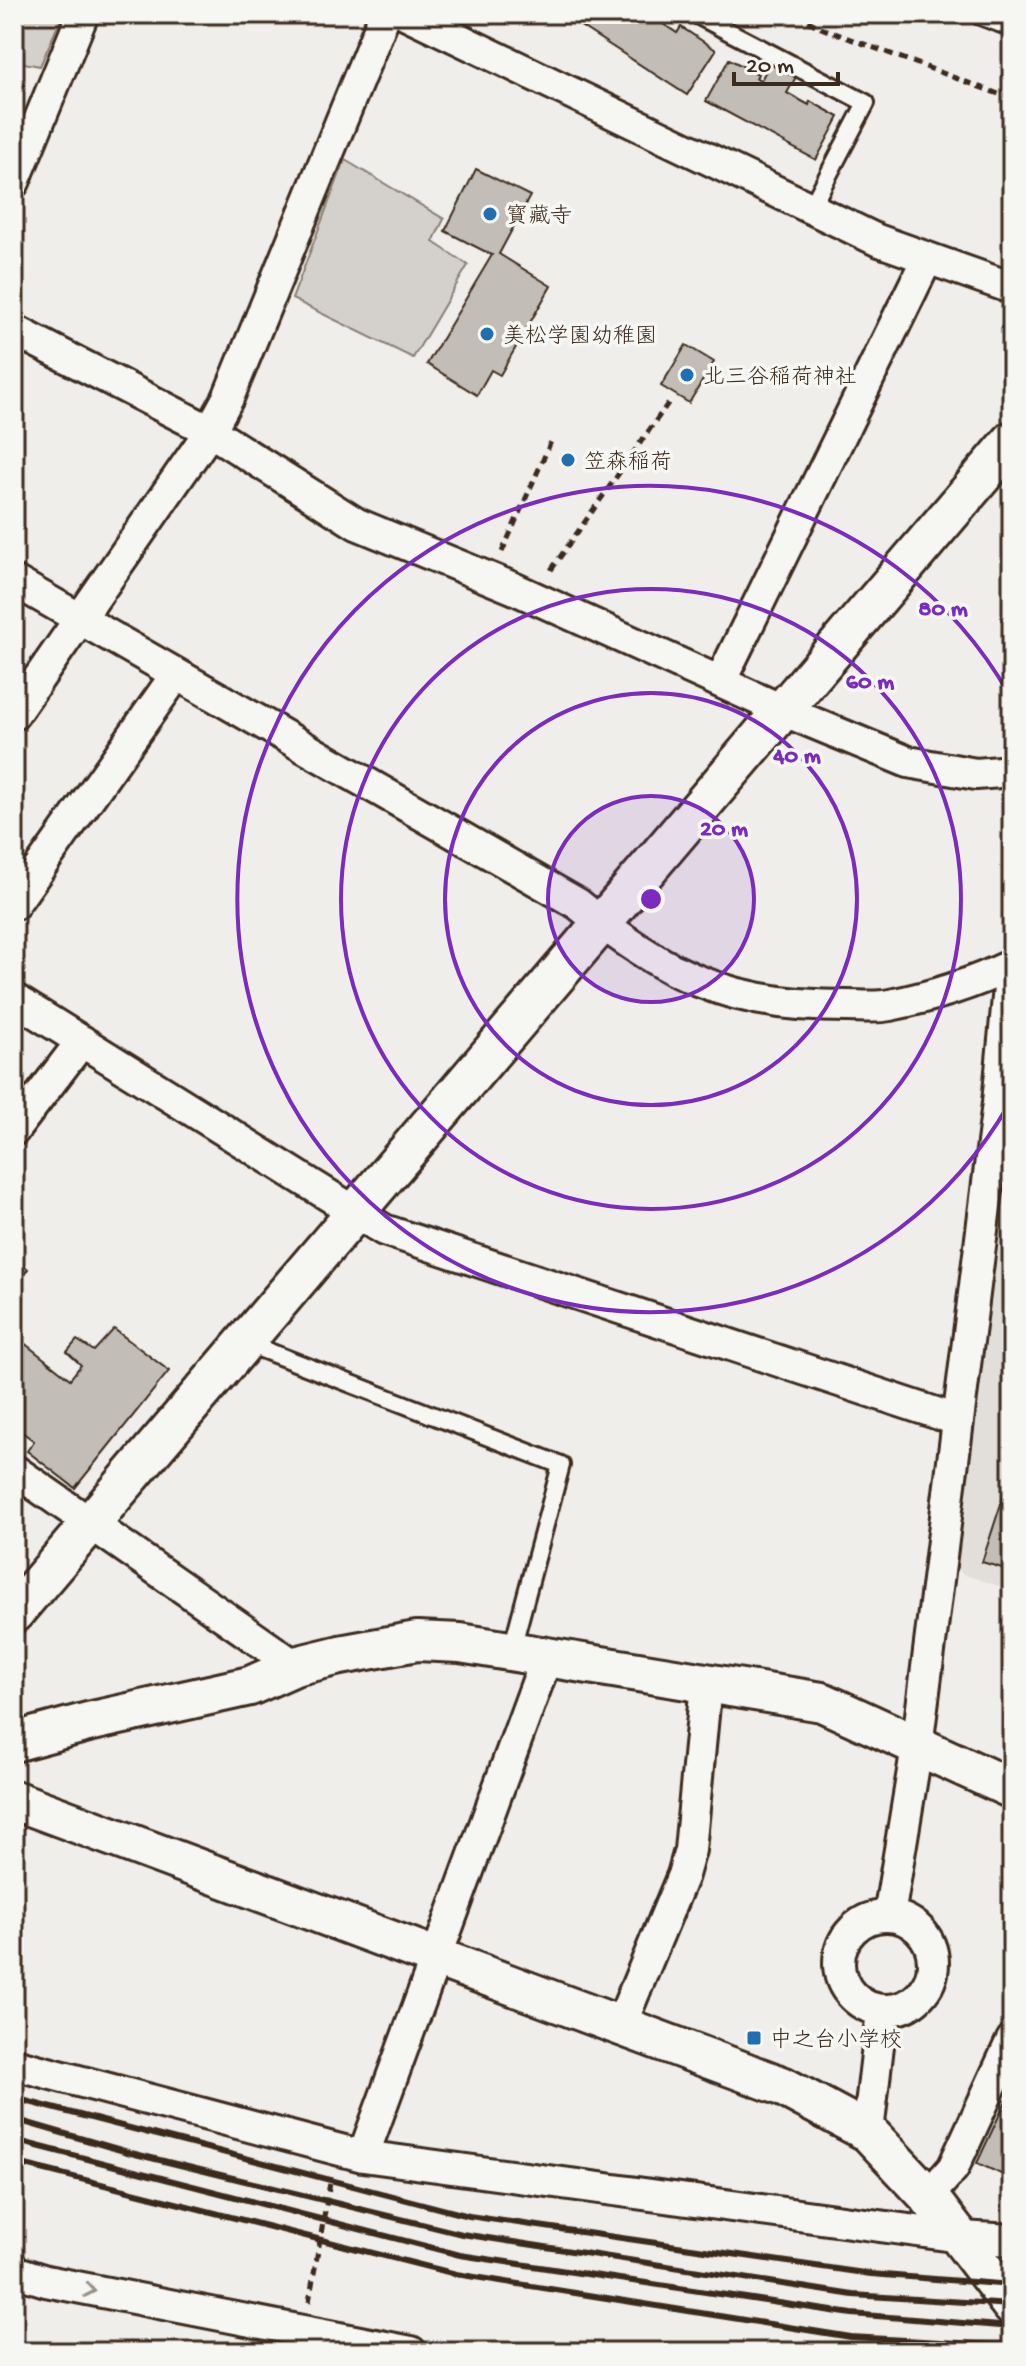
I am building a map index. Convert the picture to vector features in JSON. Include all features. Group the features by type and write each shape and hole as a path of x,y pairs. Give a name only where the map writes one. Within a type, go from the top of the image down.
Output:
{"street":[{"path":"14,182 83,14"},
{"path":"14,714 210,431 228,398 385,14"},
{"path":"407,14 877,240 1012,288"},
{"path":"720,682 927,259"},
{"path":"14,330 210,431 357,524 908,762 976,774 1012,771"},
{"path":"14,1613 1012,441"},
{"path":"14,581 578,904 601,923 674,970 765,1002 810,1006 887,1006 972,982 1011,965 1005,1105 957,1420 917,1747 889,1916"},
{"path":"14,904 176,675"},
{"path":"15,1001 384,1230 957,1420"},
{"path":"14,1130 82,1041"},
{"path":"14,1470 295,1666"},
{"path":"14,1742 250,1686 295,1666 340,1655 417,1641 460,1643 822,1702 1012,1789"},
{"path":"350,2152 435,1955 528,1655"},
{"path":"621,2024 683,1875 690,1850 706,1684"},
{"path":"14,1800 782,2086 868,2132 928,2196 1012,2306"},
{"path":"889,1916 904,1919 917,1927 932,1952 933,1967 922,1995 911,2004 882,2011 852,1997 838,1968 839,1951 846,1936 858,1924 872,1917 889,1916"},
{"path":"868,2132 882,2011"},
{"path":"928,2196 953,2168 1012,2040"},
{"path":"14,2064 350,2152 961,2237 1012,2240"},
{"path":"14,2271 282,2338 411,2352"}],"lane":[{"path":"695,14 866,103 811,208"},
{"path":"979,15 1012,28"},
{"path":"245,1342 561,1465 528,1655"}],"path":[{"path":"796,14 821,28 1012,99"},
{"path":"532,597 671,399"},
{"path":"490,579 553,437"},
{"path":"282,2338 350,2152"}],"shaded area":[{"path":"14,14 63,14 40,66 14,61"},
{"path":"345,160 444,219 433,242 468,265 413,358 292,299"},
{"path":"1012,1131 1012,1590 962,1574 956,1566 1008,1135"}],"building":[{"path":"562,14 648,14 677,33 681,27 716,50 687,95"},
{"path":"729,59 758,74 756,78 761,80 770,63 796,77 787,93 839,117 816,160 706,101"},
{"path":"476,169 530,196 499,254 551,286 500,375 491,370 477,395 427,364 492,255 445,231"},
{"path":"686,345 714,362 689,403 661,386"},
{"path":"14,1258 28,1269 14,1288"},
{"path":"114,1329 169,1371 75,1488 27,1451 34,1441 14,1426 14,1335 70,1379 81,1365 67,1352 77,1340 94,1351"},
{"path":"1012,1470 1012,1571 982,1562"},
{"path":"1012,2096 1012,2179 977,2163 1006,2101"}],"railway":[{"path":"14,2098 469,2216 871,2274 1012,2285"},
{"path":"14,2119 131,2153 462,2234 853,2295 1012,2305"},
{"path":"14,2140 460,2255 852,2314 1012,2327"},
{"path":"14,2162 456,2274 851,2337 1012,2346"}],"place":[{"name":"寳藏寺","path":"490,214"},
{"name":"美松学園幼稚園","path":"487,334"},
{"name":"北三谷稲荷神社","path":"687,375"},
{"name":"笠森稲荷","path":"568,460"},
{"name":"中之台小学校","path":"754,2038"}]}
